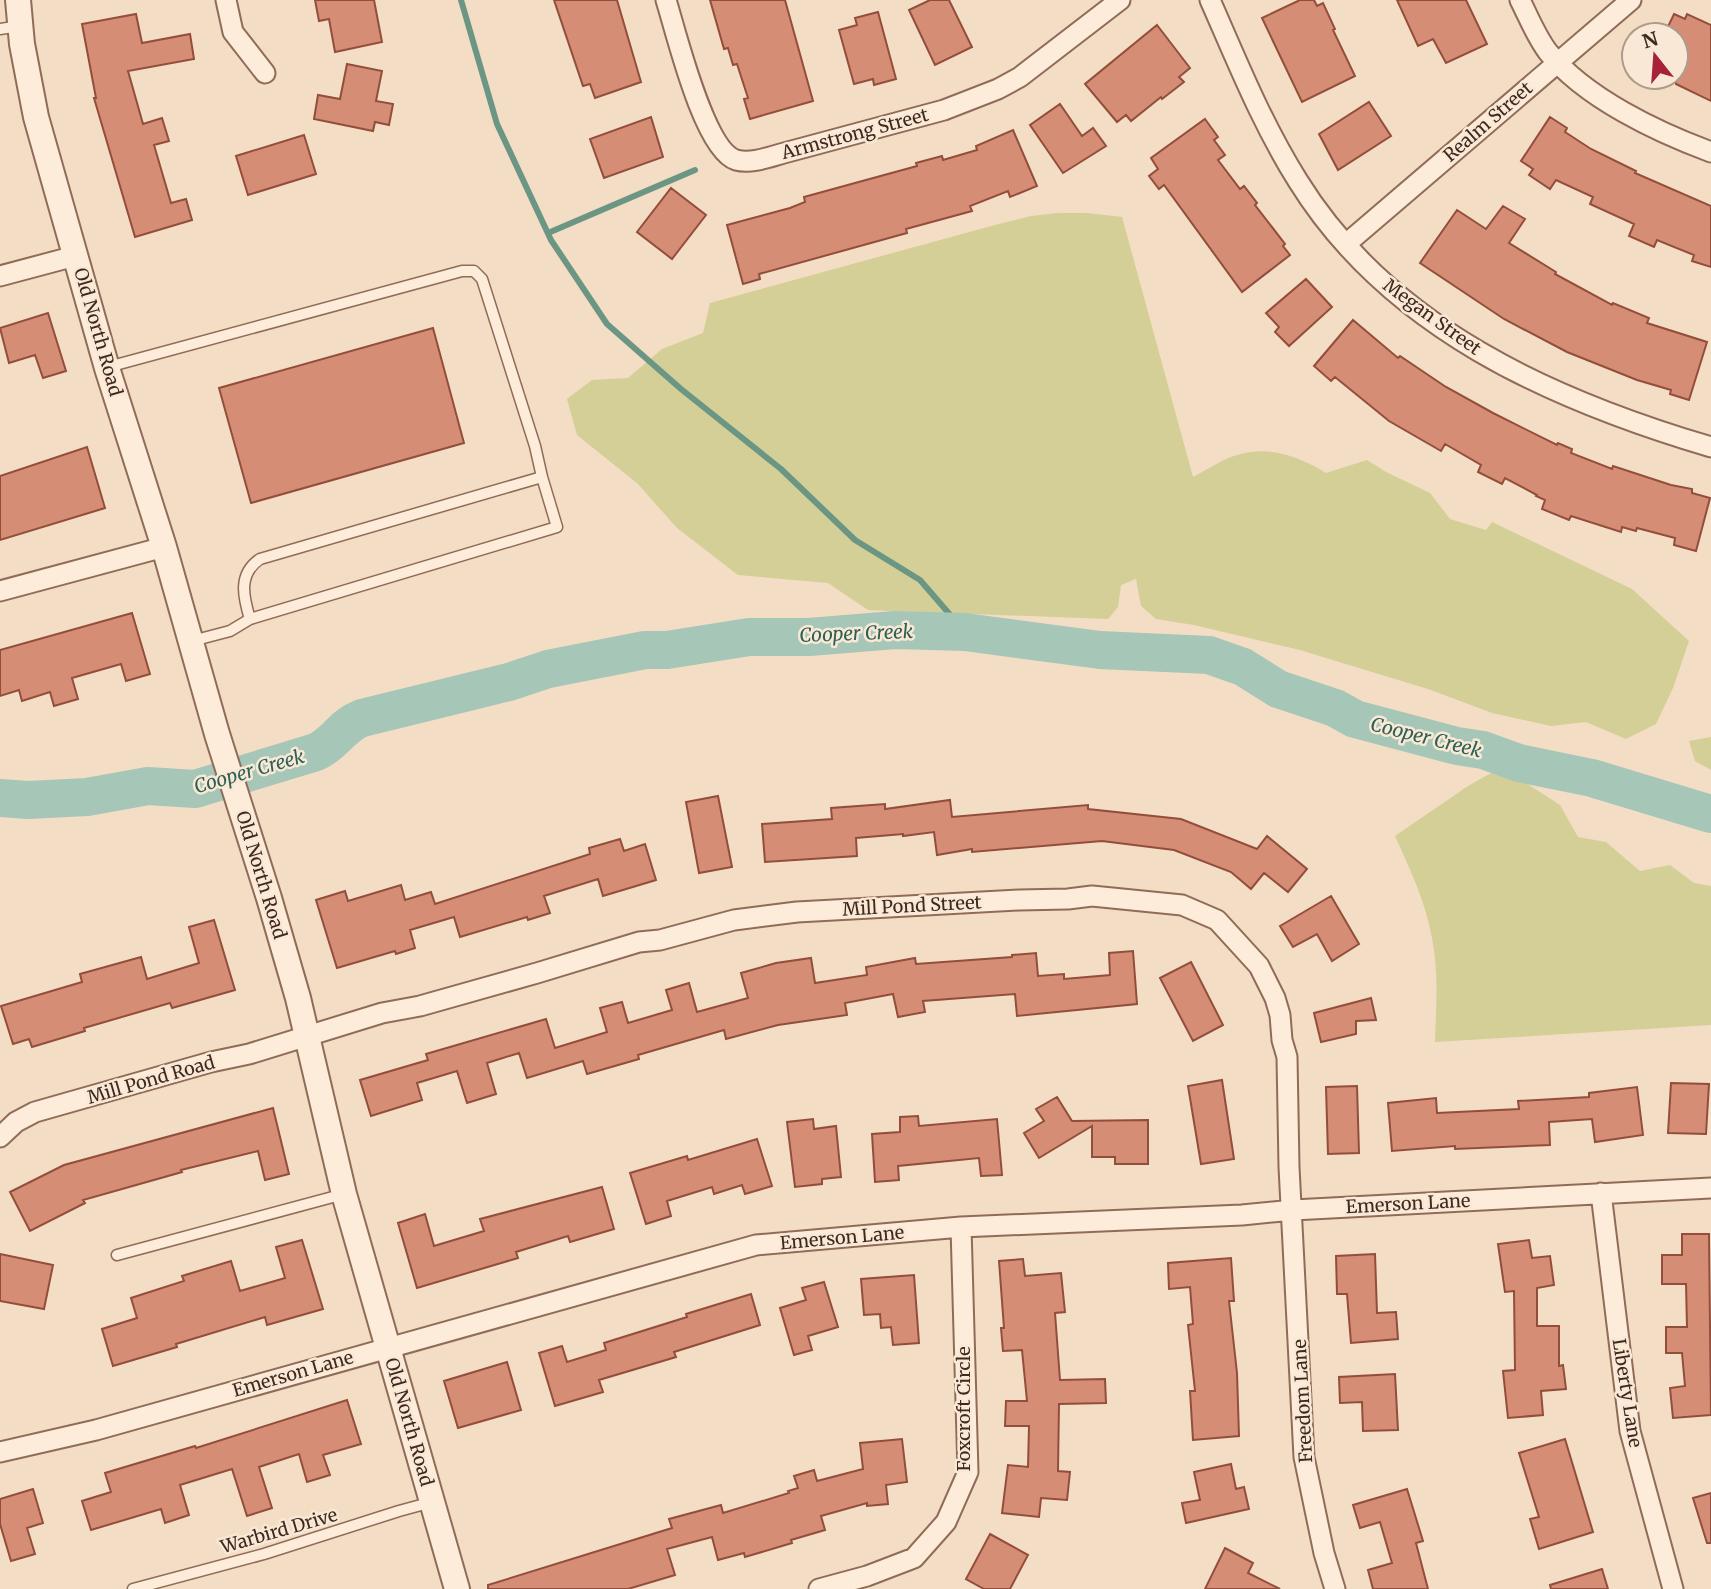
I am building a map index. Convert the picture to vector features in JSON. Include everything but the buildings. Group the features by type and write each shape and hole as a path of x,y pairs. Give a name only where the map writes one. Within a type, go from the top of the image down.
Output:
{"street":[{"name":"Old North Road","path":"18,0 10,28 107,368 164,547 216,734 269,898 308,1036 344,1194 457,1589"},
{"path":"226,0 233,32 265,73"},
{"name":"Armstrong Street","path":"666,0 687,73 712,132 726,155 744,161 755,161 944,110 974,99 1020,77 1120,0"},
{"name":"Megan Street","path":"1210,0 1298,182 1371,272 1440,326 1522,377 1640,426 1711,447"},
{"path":"1520,0 1541,41 1573,78 1641,121 1711,152"},
{"name":"Realm Street","path":"1346,244 1631,0"},
{"path":"0,276 75,256"},
{"path":"0,592 164,547"},
{"name":"Mill Pond Street","path":"308,1036 382,1013 420,1006 537,974 639,942 660,940 734,920 797,912 1092,896 1182,905 1217,920 1259,966 1275,998 1287,1057 1289,1167 1293,1210"},
{"name":"Mill Pond Road","path":"0,1137 16,1122 34,1112 308,1036"},
{"name":"Emerson Lane","path":"0,1452 96,1430 756,1245 961,1227 1242,1215 1711,1188"},
{"name":"Liberty Lane","path":"1601,1193 1630,1431 1673,1589"},
{"name":"Freedom Lane","path":"1293,1210 1304,1457 1324,1553 1335,1589"},
{"name":"Foxcroft Circle","path":"819,1589 867,1576 914,1558 946,1522 968,1472 961,1227"}],"lane":[{"path":"107,368 462,271 474,271 482,279 557,527 250,620 230,631 191,641"},
{"path":"250,620 246,604 245,573 260,559 542,477"},
{"path":"117,1255 344,1194"},
{"name":"Warbird Drive","path":"133,1589 264,1554 432,1502"}],"shaded area":[{"path":"1058,213 1122,217 1193,477 1222,461 1250,452 1288,455 1326,473 1367,460 1430,493 1450,519 1486,530 1492,522 1632,589 1689,641 1673,688 1656,724 1626,739 1586,722 1551,726 1492,713 1431,690 1300,650 1194,625 1156,619 1141,606 1136,579 1121,585 1118,607 1108,619 868,610 828,583 738,575 677,528 638,484 577,435 567,399 592,380 628,378 662,349 703,333 710,303 995,225 1031,216"},
{"path":"1711,737 1711,770 1695,761 1689,741"},
{"path":"1491,773 1515,776 1560,805 1578,837 1606,842 1640,871 1670,865 1694,883 1711,886 1711,1025 1435,1042 1436,977 1432,938 1422,899 1395,836"}],"waterway":[{"path":"461,0 497,124 551,240 607,324 681,389 781,469 855,540 920,580 965,632"},
{"path":"548,233 695,170"},
{"name":"Cooper Creek","path":"0,798 28,800 87,797 148,786 195,789 316,752 362,718 509,682 548,669 645,650 667,650 749,637 809,637 895,630 965,632 1100,650 1209,655 1243,667 1278,689 1335,708 1355,719 1457,746 1483,750 1519,763 1592,778 1711,814"}]}
